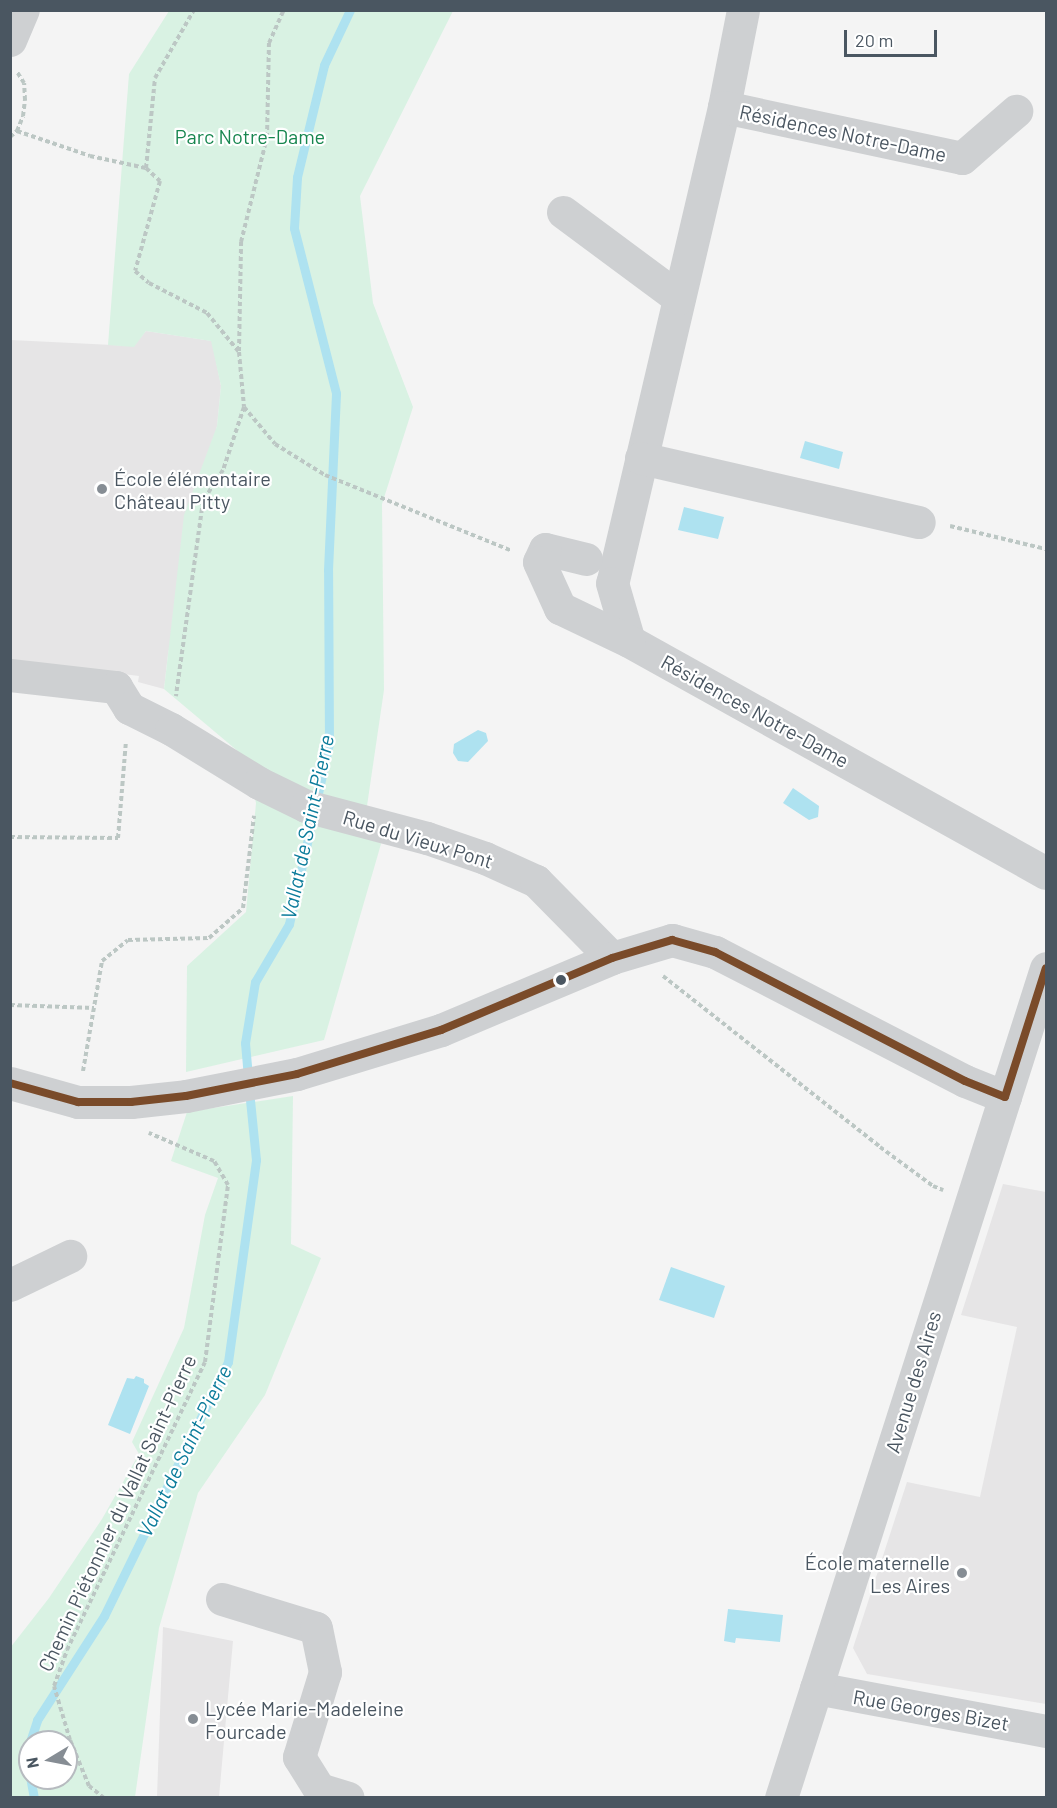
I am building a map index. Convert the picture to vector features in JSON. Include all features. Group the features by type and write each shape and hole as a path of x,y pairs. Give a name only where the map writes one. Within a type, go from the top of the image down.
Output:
{"street":[{"path":"13,54 23,10"},
{"name":"Résidences Notre-Dame","path":"743,10 724,107 612,583 629,641 1047,873"},
{"name":"Résidences Notre-Dame","path":"724,107 962,158 1016,111"},
{"path":"563,212 679,298"},
{"path":"641,458 919,522"},
{"path":"586,559 545,549 539,561 560,608 629,641"},
{"name":"Rue du Vieux Pont","path":"10,675 116,687 129,708 171,729 258,783 315,808 436,841 485,858 536,881 622,955"},
{"path":"10,1083 78,1102 131,1102 186,1096 297,1074 441,1030 622,955 672,940 715,951 965,1080 1005,1097"},
{"name":"Avenue des Aires","path":"781,1797 1005,1097 1042,1002 1047,968"},
{"path":"10,1285 70,1256"},
{"path":"222,1599 316,1628 325,1672 299,1757 319,1789 348,1797"},
{"name":"Rue Georges Bizet","path":"816,1688 1047,1731"}],"path":[{"path":"146,168 155,78 195,10"},
{"path":"171,729 203,501 223,470 244,406 239,352 241,242 267,137 269,43 284,10"},
{"path":"10,137 17,131 23,116 25,100 24,83 13,54"},
{"path":"17,131 90,156 146,168 160,181 135,271 149,283 207,313 239,352"},
{"path":"244,406 275,444 325,475 539,561"},
{"path":"919,522 939,523 1047,549"},
{"path":"10,837 118,838 129,708"},
{"path":"78,1102 102,961 128,940 209,938 243,908 258,783"},
{"path":"622,955 933,1186 947,1191"},
{"path":"10,1005 94,1008"},
{"name":"Chemin Piétonnier du Vallat Saint-Pierre","path":"104,1797 89,1786 70,1740 54,1686 67,1650 206,1362 228,1185 214,1161 148,1132 135,1116 131,1102"}],"shaded area":[{"name":"École élémentaire Château Pitty","path":"146,331 212,341 221,386 217,426 168,654 164,689 138,682 139,676 11,660 11,340 133,346"},
{"name":"École maternelle Les Aires","path":"1003,1184 1046,1192 1046,1704 867,1674 853,1648 907,1482 980,1497 1017,1327 961,1315"},
{"name":"Lycée Marie-Madeleine Fourcade","path":"163,1627 233,1641 219,1797 157,1797"}],"green space":[{"name":"Parc Notre-Dame","path":"169,11 453,11 360,196 373,303 413,407 382,504 384,690 367,806 381,844 324,1040 186,1072 187,966 246,912 256,803 246,758 164,689 184,515 217,426 221,386 211,341 146,331 134,347 108,345 129,74"},
{"path":"293,1096 291,1244 321,1258 265,1395 198,1493 159,1628 135,1797 11,1797 10,1648 49,1598 102,1519 139,1454 132,1442 184,1328 205,1215 218,1178 171,1161 187,1112"}],"water":[{"path":"805,441 843,452 839,469 800,458"},
{"path":"684,507 724,517 718,539 678,530"},
{"path":"478,730 486,733 488,741 468,762 458,761 453,753 454,744"},
{"path":"793,788 819,806 818,817 809,820 783,803"},
{"path":"671,1267 725,1286 714,1318 659,1300"},
{"path":"136,1376 144,1379 144,1383 149,1386 130,1434 108,1425 127,1378 134,1379"},
{"path":"728,1609 783,1615 780,1642 736,1638 735,1643 724,1641"}],"waterway":[{"name":"Vallat de Saint-Pierre","path":"248,1077 245,1043 255,982 289,924 329,744 328,570 336,393 294,228 297,177 324,65 350,10"},
{"name":"Vallat de Saint-Pierre","path":"34,1730 37,1720 104,1616 228,1362 256,1160 249,1090"},
{"name":"Vallat de Saint-Pierre","path":"33,1790 34,1798"}],"transit line":[{"path":"10,1083 78,1102 131,1102 186,1096 297,1074 441,1030 612,958 672,940 715,952 965,1081 1005,1097"},
{"path":"1005,1097 1046,968"}],"place":[{"name":"École élémentaire Château Pitty","path":"102,489"},
{"name":"École maternelle Les Aires","path":"962,1573"},
{"name":"Lycée Marie-Madeleine Fourcade","path":"193,1719"}]}
